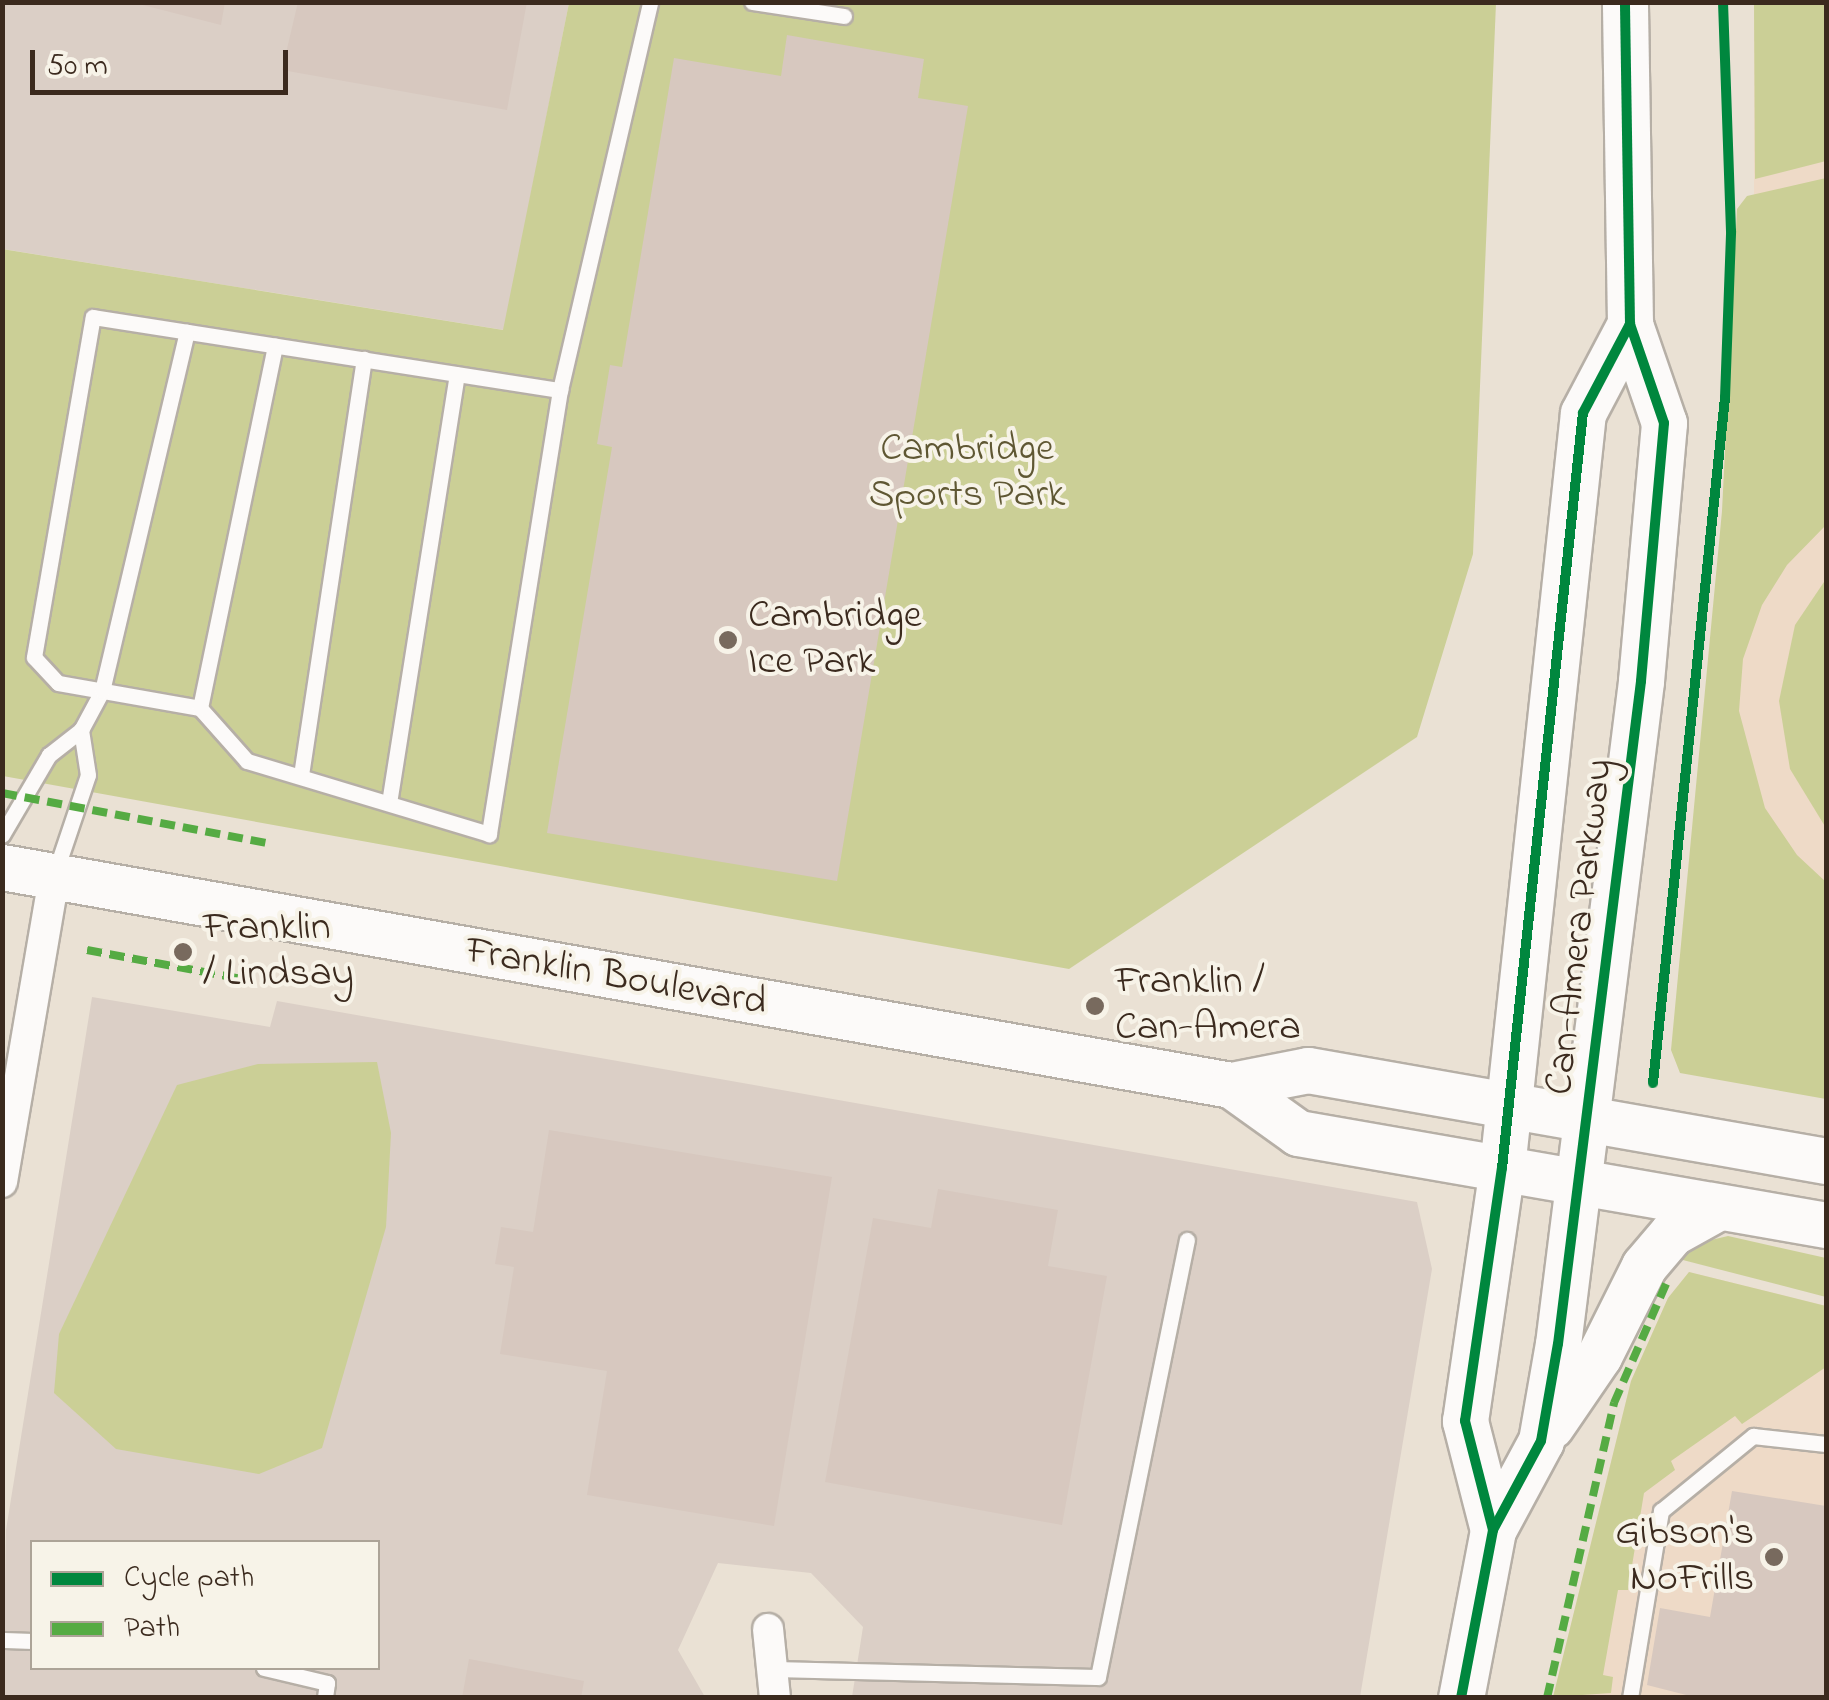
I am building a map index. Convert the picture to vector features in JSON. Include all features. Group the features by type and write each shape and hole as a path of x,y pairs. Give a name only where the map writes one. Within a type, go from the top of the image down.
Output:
{"main road":[{"name":"Can-Amera Parkway","path":"1461,1698 1493,1530 1540,1440 1579,1182 1639,700 1664,422 1630,324 1625,2"},
{"name":"Can-Amera Parkway","path":"1493,1530 1465,1421 1502,1168 1584,413 1630,324"},
{"name":"Franklin Boulevard","path":"2,867 1231,1085 1308,1070 1826,1161"},
{"name":"Franklin Boulevard","path":"1231,1085 1298,1134 1826,1226"},
{"path":"1540,1440 1599,1356 1644,1266 1672,1233 1720,1207"}],"street":[{"path":"2,1182 54,877"},
{"path":"768,1629 774,1683"}],"lane":[{"path":"560,390 93,317 34,657 58,683 200,708 247,761 489,834 560,390 650,2"},
{"path":"752,2 844,16"},
{"path":"2,834 49,756 80,730 102,691 187,332"},
{"path":"200,708 275,346"},
{"path":"301,775 364,360"},
{"path":"389,803 457,374"},
{"path":"54,877 88,775 80,730"},
{"path":"774,1683 1098,1677 1187,1240"},
{"path":"1630,1698 1661,1511 1753,1436 1826,1444"},
{"path":"2,1640 30,1641"},
{"path":"273,1670 328,1683 325,1698"}],"shaded area":[{"path":"2,3 569,3 504,330 3,249"},
{"path":"1754,3 1826,3 1826,959 1712,807 1754,261"},
{"path":"92,997 270,1027 277,1001 1417,1202 1432,1269 1360,1697 852,1697 863,1627 811,1573 718,1563 678,1650 705,1697 3,1698 6,1530"},
{"path":"1689,1272 1826,1306 1826,1697 1553,1698 1631,1381 1668,1298"}],"green space":[{"name":"Cambridge Sports Park","path":"569,3 1496,3 1473,554 1417,737 1069,969 3,776 2,249 503,330"},
{"path":"1754,3 1826,3 1826,161 1755,179"},
{"path":"1826,178 1826,525 1787,565 1762,605 1743,659 1739,711 1765,808 1797,855 1826,882 1826,1099 1680,1073 1671,1050 1722,511 1737,209 1747,196"},
{"path":"1826,579 1826,828 1790,769 1779,701 1795,625"},
{"path":"377,1062 391,1133 386,1227 322,1448 259,1474 116,1449 54,1393 59,1334 177,1085 258,1064"},
{"path":"1728,1236 1826,1258 1826,1297 1679,1259 1694,1244"},
{"path":"1689,1272 1826,1306 1826,1367 1742,1424 1735,1416 1671,1461 1675,1470 1644,1493 1628,1590 1618,1590 1603,1675 1613,1677 1611,1693 1553,1697 1631,1381 1668,1298"}],"building":[{"path":"131,2 225,2 221,25"},
{"path":"298,2 527,2 507,110 282,70"},
{"name":"Cambridge Ice Park","path":"787,35 924,59 918,98 968,106 837,881 547,833 612,447 597,444 610,365 622,367 674,58 781,76"},
{"path":"549,1130 832,1177 774,1526 587,1495 607,1371 500,1354 514,1267 495,1264 501,1227 533,1232"},
{"path":"938,1189 1058,1210 1048,1266 1107,1276 1062,1525 825,1482 873,1218 931,1228"},
{"name":"Gibson's NoFrills","path":"1732,1491 1826,1506 1826,1698 1698,1698 1647,1685 1660,1608 1710,1617"},
{"path":"469,1659 584,1681 581,1698 462,1698"}],"marked path":[{"path":"2,793 271,844"},
{"path":"87,950 237,978"},
{"path":"1547,1698 1614,1403 1666,1284"}],"cycle path":[{"path":"1461,1698 1493,1530 1541,1441 1558,1344 1641,681 1664,423 1630,324 1625,2"},
{"path":"1653,1083 1725,398 1731,231 1723,2"},
{"path":"1493,1530 1465,1421 1502,1168 1583,413 1630,324"}],"place":[{"name":"Cambridge Ice Park","path":"728,640"},
{"name":"Franklin / Lindsay","path":"183,952"},
{"name":"Franklin / Can-Amera","path":"1095,1006"},
{"name":"Gibson's NoFrills","path":"1774,1557"}]}
